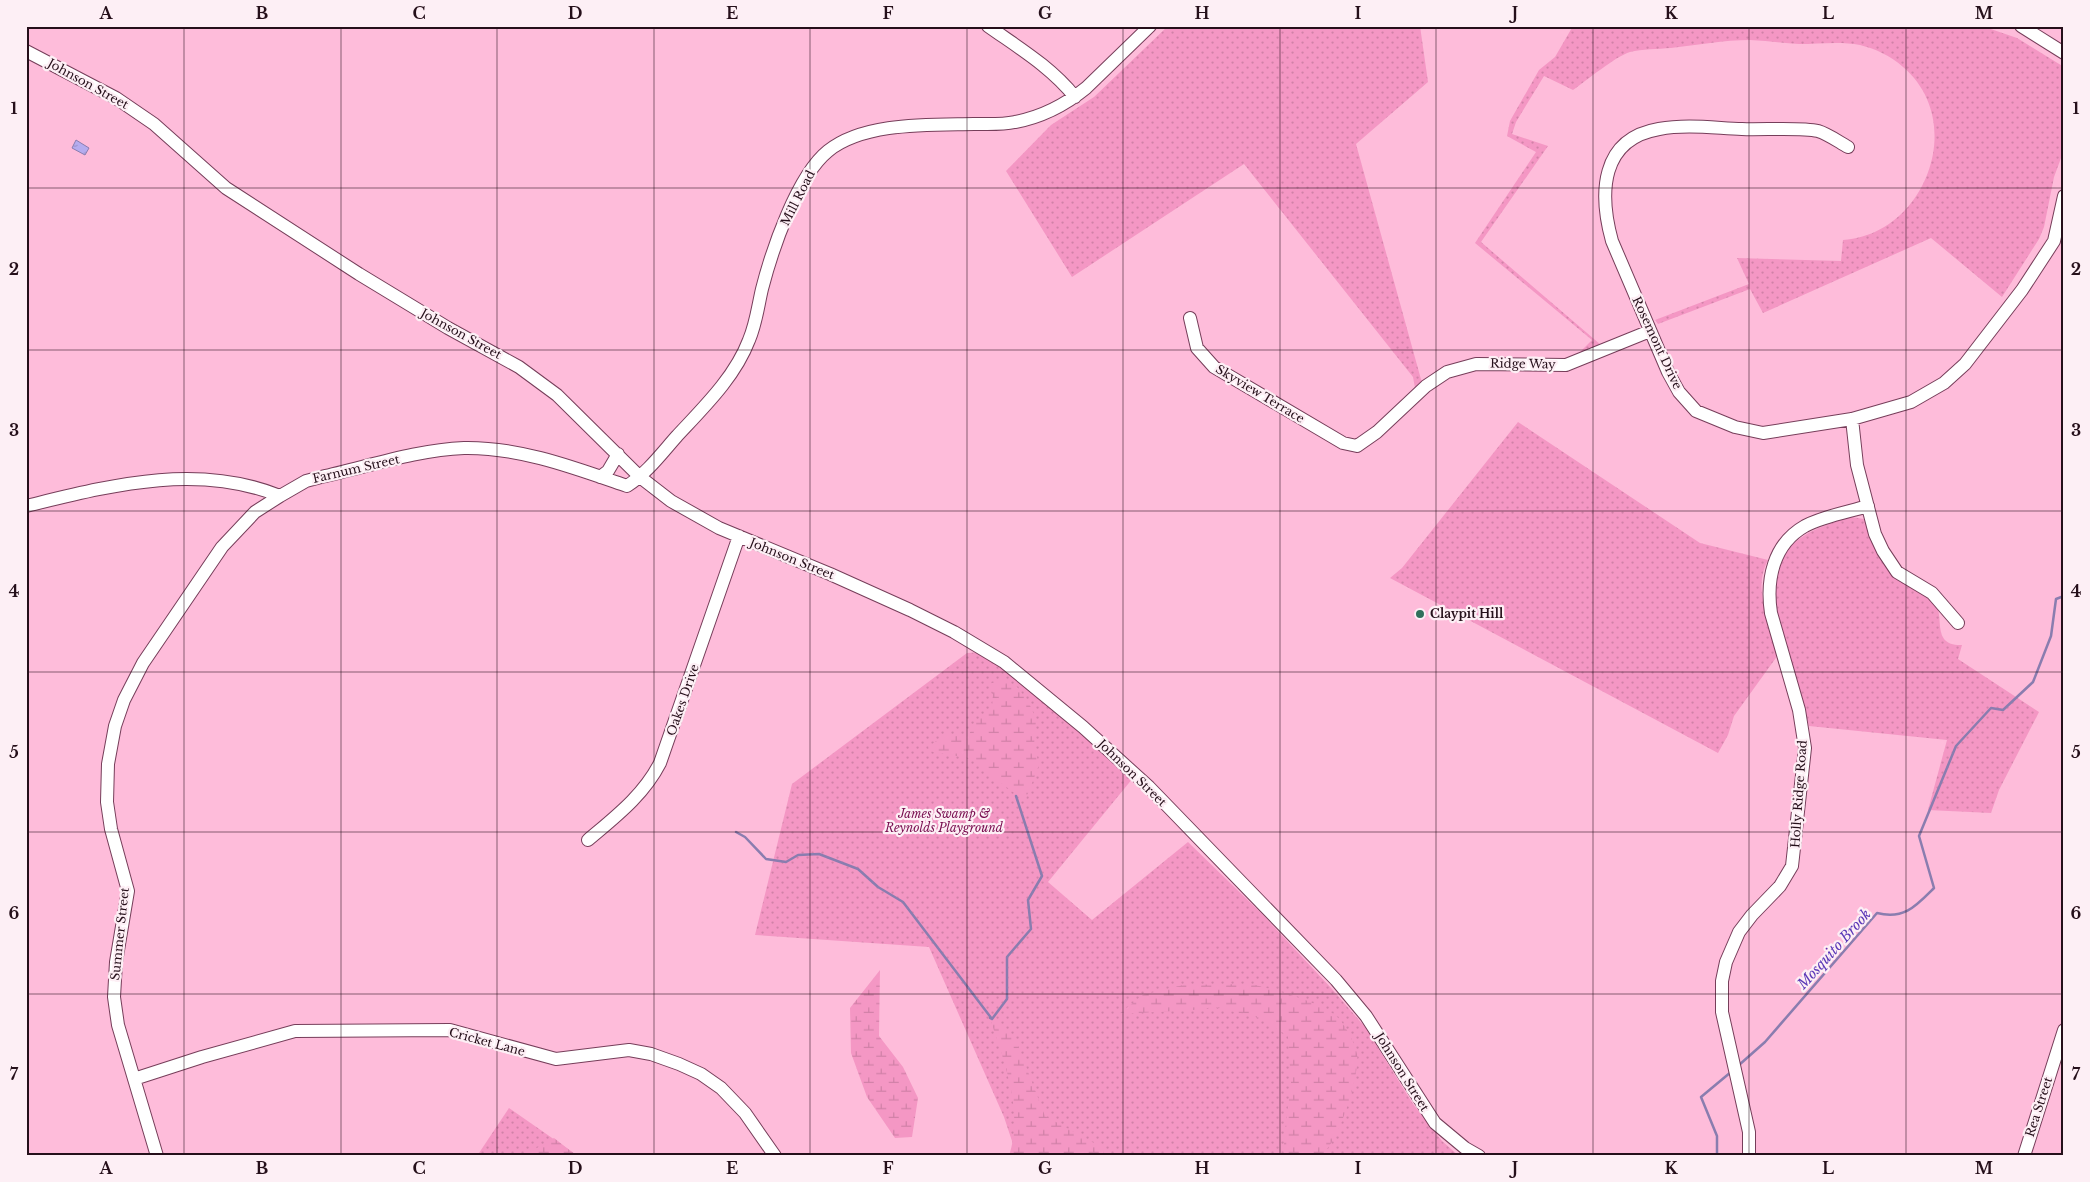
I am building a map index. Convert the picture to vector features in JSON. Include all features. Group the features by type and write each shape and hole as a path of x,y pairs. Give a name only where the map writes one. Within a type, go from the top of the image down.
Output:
{"street":[{"path":"988,26 1056,76 1075,97"},
{"name":"Mill Road","path":"640,477 714,395 741,358 750,339 767,272 780,234 808,174 828,151 854,136 876,130 911,126 1014,123 1042,115 1075,97 1121,57 1150,26"},
{"path":"2021,26 2064,53"},
{"name":"Johnson Street","path":"26,51 116,98 154,124 210,176 233,193 367,279 448,328 520,366 557,395 640,477 672,501 719,528 830,574 954,632 1004,662 1083,727 1149,787 1336,980 1366,1016 1435,1123 1465,1148 1479,1156"},
{"name":"Rosemont Drive","path":"1848,147 1817,131 1685,126 1651,131 1624,144 1613,161 1606,179 1604,192 1607,224 1621,263 1650,331 1679,392 1696,411 1746,430 1763,433 1852,419 1911,402 1944,383 1965,364 2022,290 2054,241 2064,196"},
{"name":"Skyview Terrace","path":"1190,318 1197,348 1214,367 1343,443 1357,446"},
{"name":"Ridge Way","path":"1357,446 1377,432 1426,386 1448,372 1476,364 1566,365 1650,331"},
{"path":"1852,419 1857,465 1875,534 1889,561 1897,572 1932,593 1958,623"},
{"name":"Farnum Street","path":"280,496 306,482 321,477 417,455 464,448 518,453 627,486 640,477"},
{"path":"600,477 611,466 618,454"},
{"path":"26,506 122,483 166,479 196,478 266,490 280,496"},
{"name":"Summer Street","path":"157,1156 118,1025 114,997 116,962 128,891 111,829 107,802 108,764 115,726 124,700 143,663 217,554 248,518 280,496"},
{"name":"Holly Ridge Road","path":"1749,1156 1749,1132 1722,1012 1722,981 1726,962 1742,927 1780,886 1792,866 1805,748 1799,710 1771,613 1769,592 1772,568 1784,544 1806,526 1868,506"},
{"name":"Oakes Drive","path":"588,840 629,805 653,777 660,763 739,536"},
{"name":"Cricket Lane","path":"134,1079 202,1057 295,1031 450,1030 534,1055 556,1059 629,1050 652,1054 679,1064 701,1074 721,1088 745,1113 775,1156"},
{"name":"Rea Street","path":"2024,1156 2064,1030"}],"green space":[{"path":"1168,26 1420,26 1428,82 1356,144 1422,383 1415,388 1413,377 1244,164 1072,277 1006,171 1051,125 1094,97"},
{"path":"1573,26 1982,26 2017,38 2064,67 2064,150 2054,177 2044,227 2039,239 2002,297 1931,238 1763,313 1750,289 1658,324 1655,320 1749,284 1737,258 1841,261 1843,240 1872,233 1896,219 1915,198 1928,172 1934,145 1933,117 1922,90 1903,67 1883,53 1860,45 1837,43 1799,44 1740,40 1630,52 1609,63 1573,90 1544,76 1516,122 1512,134 1548,146 1481,242 1601,345 1577,355 1592,340 1475,243 1536,152 1507,136 1510,121 1539,70 1555,57"},
{"path":"1518,422 1700,543 1768,560 1764,571 1762,595 1767,620 1778,655 1734,716 1728,735 1718,753 1390,578 1402,568"},
{"path":"1851,517 1864,519 1882,560 1891,573 1933,600 1939,613 1942,635 1952,644 1962,645 1958,659 2039,712 1999,790 1991,813 1928,810 1947,740 1809,726 1776,611 1775,590 1777,572 1782,558 1791,546 1802,537 1816,529"},
{"name":"James Swamp & Reynolds Playground","path":"983,652 1005,665 1133,778 1048,882 1092,920 1188,842 1261,913 1365,1027 1413,1104 1442,1141 1459,1156 1017,1156 1004,1117 929,947 755,935 792,784 967,653"},
{"path":"1002,680 1017,687 1028,701 1036,719 1034,745 1039,765 1025,801 989,774 975,759 933,752 928,747 946,734 969,735 974,723 992,709 993,693 989,684"},
{"path":"880,970 879,1036 903,1067 918,1098 912,1137 895,1138 867,1097 851,1053 850,1008"},
{"path":"1252,984 1299,998 1324,1008 1340,1020 1355,1046 1357,1063 1348,1105 1331,1144 1317,1156 1284,1156 1284,1138 1291,1083 1288,1036 1260,1018 1215,1007 1119,1014 1143,995 1183,985"},
{"path":"990,1018 1015,1038 1045,1116 1103,1148 1104,1156 1009,1156 1013,1139 1013,1104 1006,1069"},
{"path":"509,1108 578,1156 477,1156"},
{"path":"554,1138 577,1156 523,1156"}],"water":[{"path":"76,140 89,148 85,155 72,148"}],"waterway":[{"name":"Mosquito Brook","path":"1739,1065 1765,1042 1877,913 1895,915 1909,910 1934,888 1919,836 1956,746 1991,708 2003,710 2033,682 2051,636 2056,599 2064,596"},
{"path":"992,1019 1007,999 1007,957 1031,929 1028,900 1042,876 1016,796"},
{"path":"736,832 745,837 766,859 786,862 798,855 819,854 858,869 878,887 903,902 992,1019 990,1018"},
{"name":"Mosquito Brook","path":"1717,1156 1717,1136 1701,1097 1731,1072"}],"place":[{"name":"Claypit Hill","path":"1420,614"}]}
